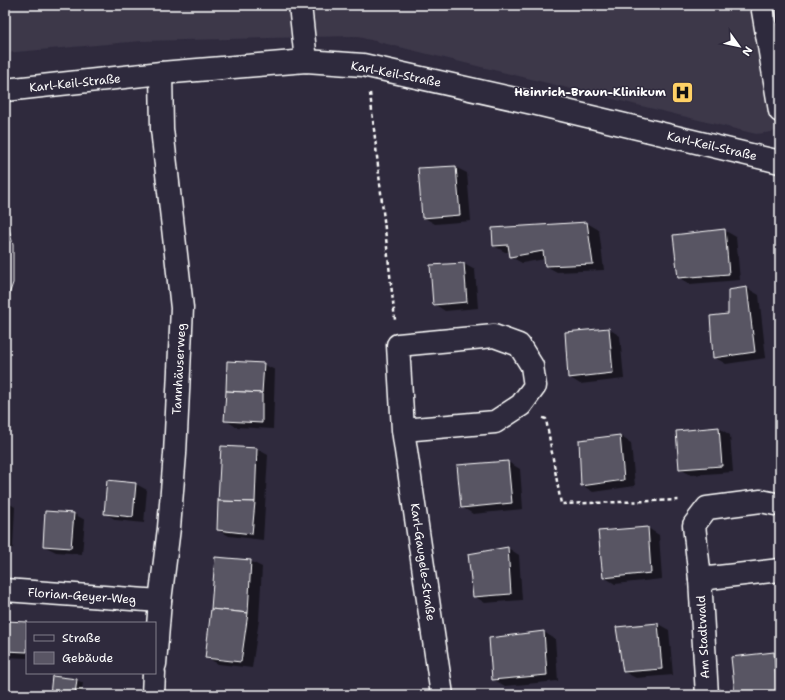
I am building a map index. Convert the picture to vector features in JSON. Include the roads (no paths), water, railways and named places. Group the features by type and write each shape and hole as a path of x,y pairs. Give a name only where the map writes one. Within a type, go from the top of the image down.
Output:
{"street":[{"path":"300,5 306,61"},
{"path":"762,5 778,81 780,111"},
{"name":"Karl-Keil-Straße","path":"5,90 160,73 306,61 363,65 537,104 780,163"},
{"name":"Tannhäuserweg","path":"156,651 175,454 182,308 162,128 160,73"},
{"name":"Karl-Gaugele-Straße","path":"403,430 495,422 521,405 534,386 532,366 519,345 494,336 398,345 403,430 442,695"},
{"name":"Am Stadtwald","path":"707,695 700,579 694,525 707,508 761,501 780,505"},
{"name":"Am Stadtwald","path":"700,579 780,570"},
{"name":"Florian-Geyer-Weg","path":"5,590 160,601"},
{"path":"152,695 154,674"}],"tram line":[{"path":"5,212 13,245 13,283 5,306"}],"place":[{"name":"Heinrich-Braun-Klinikum","path":"682,92"}]}
